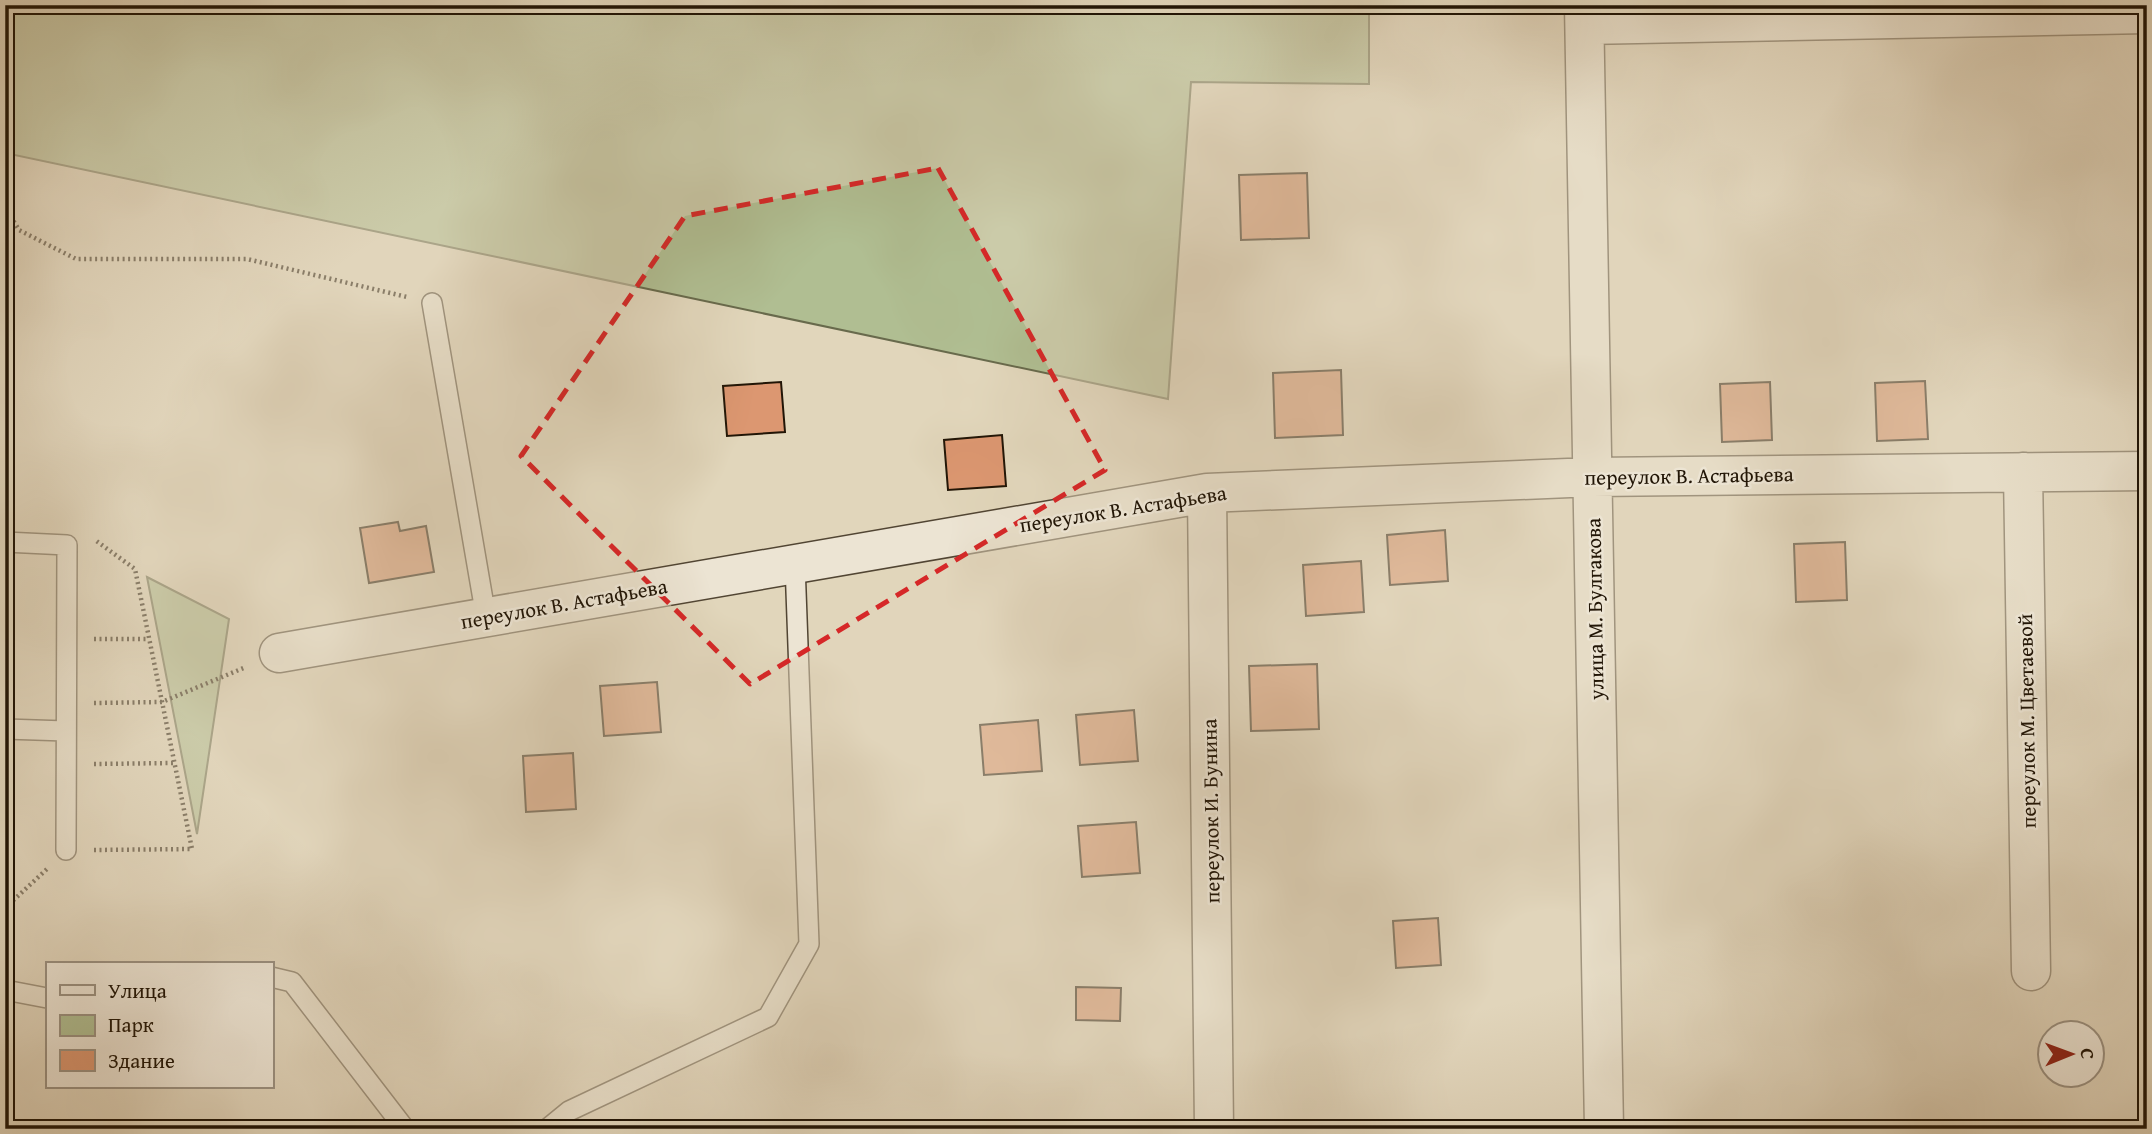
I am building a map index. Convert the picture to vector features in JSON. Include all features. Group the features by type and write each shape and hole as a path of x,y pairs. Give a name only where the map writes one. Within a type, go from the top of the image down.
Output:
{"street":[{"path":"1585,15 2147,14"},
{"name":"улица М. Булгакова","path":"1585,15 1604,1129"},
{"name":"переулок В. Астафьева","path":"279,653 1207,493 1593,477 2147,471"},
{"name":"переулок М. Цветаевой","path":"2023,472 2031,971"},
{"name":"переулок И. Бунина","path":"1207,493 1214,1129"}],"lane":[{"path":"432,303 486,617"},
{"path":"5,542 66,545 66,850"},
{"path":"547,1129 569,1111 768,1017 809,944 796,564"},
{"path":"5,729 66,731"},
{"path":"273,977 292,982 405,1129"},
{"path":"5,990 46,998"}],"path":[{"path":"5,207 19,230 76,259 247,259 432,303"},
{"path":"5,908 66,850 192,849 135,569 80,529 66,545"},
{"path":"66,638 149,639"},
{"path":"162,702 279,653"},
{"path":"66,764 174,763"}],"highlighted area":[{"path":"938,168 1105,470 750,684 521,456 685,216"}],"green space":[{"path":"5,5 1369,5 1369,84 1191,82 1168,399 5,153"},
{"path":"147,577 229,619 197,834"}],"building":[{"path":"1307,173 1309,238 1241,240 1239,175"},
{"path":"1341,370 1343,435 1275,438 1273,373"},
{"path":"1925,381 1928,439 1877,441 1875,383"},
{"path":"781,382 785,432 727,436 723,386"},
{"path":"1770,382 1772,440 1722,442 1720,384"},
{"path":"1002,435 1006,486 948,490 944,440"},
{"path":"398,522 400,531 426,526 434,572 369,583 360,528"},
{"path":"1445,530 1448,581 1390,585 1387,535"},
{"path":"1845,542 1847,600 1796,602 1794,544"},
{"path":"1361,561 1364,612 1306,616 1303,565"},
{"path":"1317,664 1319,729 1251,731 1249,666"},
{"path":"657,682 661,732 604,736 600,686"},
{"path":"1134,710 1138,761 1080,765 1076,715"},
{"path":"1038,720 1042,771 984,775 980,725"},
{"path":"573,753 576,809 526,812 523,756"},
{"path":"1136,822 1140,873 1082,877 1078,826"},
{"path":"1438,918 1441,965 1396,968 1393,921"},
{"path":"1076,987 1121,988 1120,1021 1076,1020"}]}
